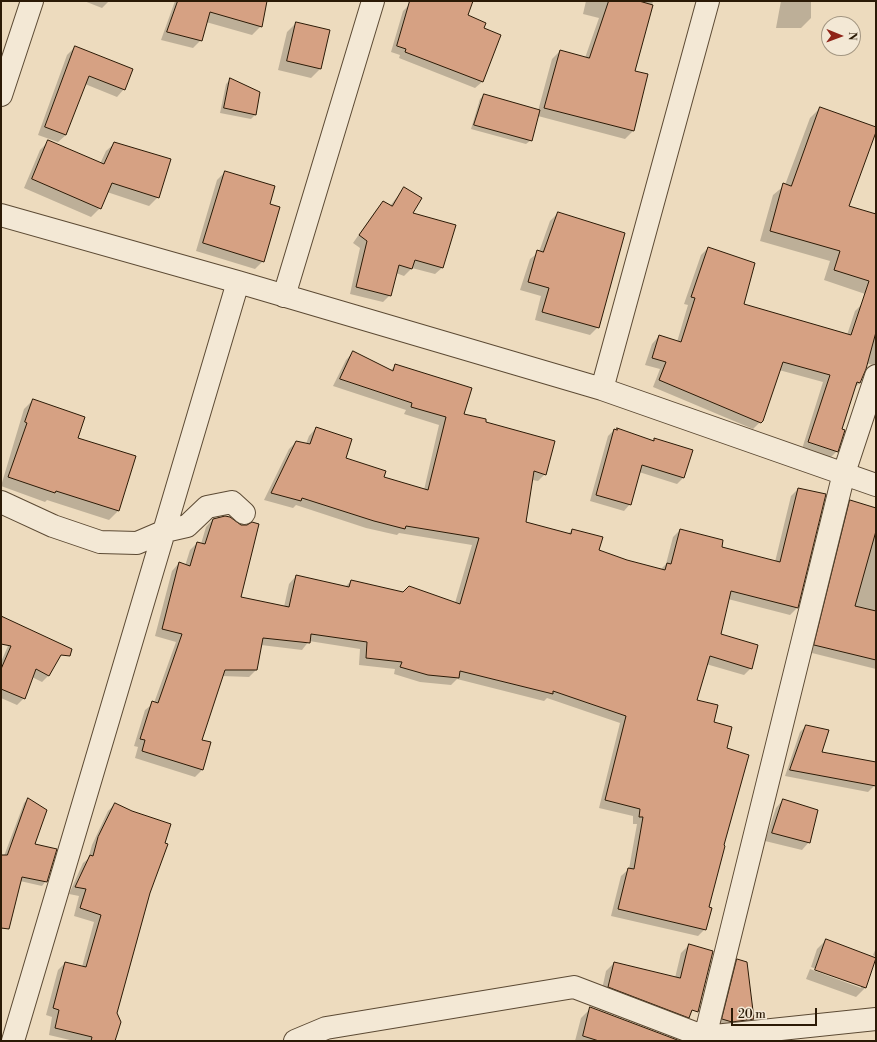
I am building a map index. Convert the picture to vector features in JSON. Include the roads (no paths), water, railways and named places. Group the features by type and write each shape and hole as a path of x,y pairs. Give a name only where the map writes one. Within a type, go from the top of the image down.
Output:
{"street":[{"path":"1,95 32,1"},
{"path":"284,296 373,1"},
{"path":"602,389 708,1"},
{"path":"1,216 238,282 602,389 876,484"},
{"path":"13,1041 238,282"},
{"path":"704,1039 844,474 876,376"},
{"path":"1,502 53,526 100,542 137,543 165,531 187,526 207,508 232,502 244,513"},
{"path":"137,543 156,560"},
{"path":"295,1041 574,987 704,1039 876,1019"}]}
